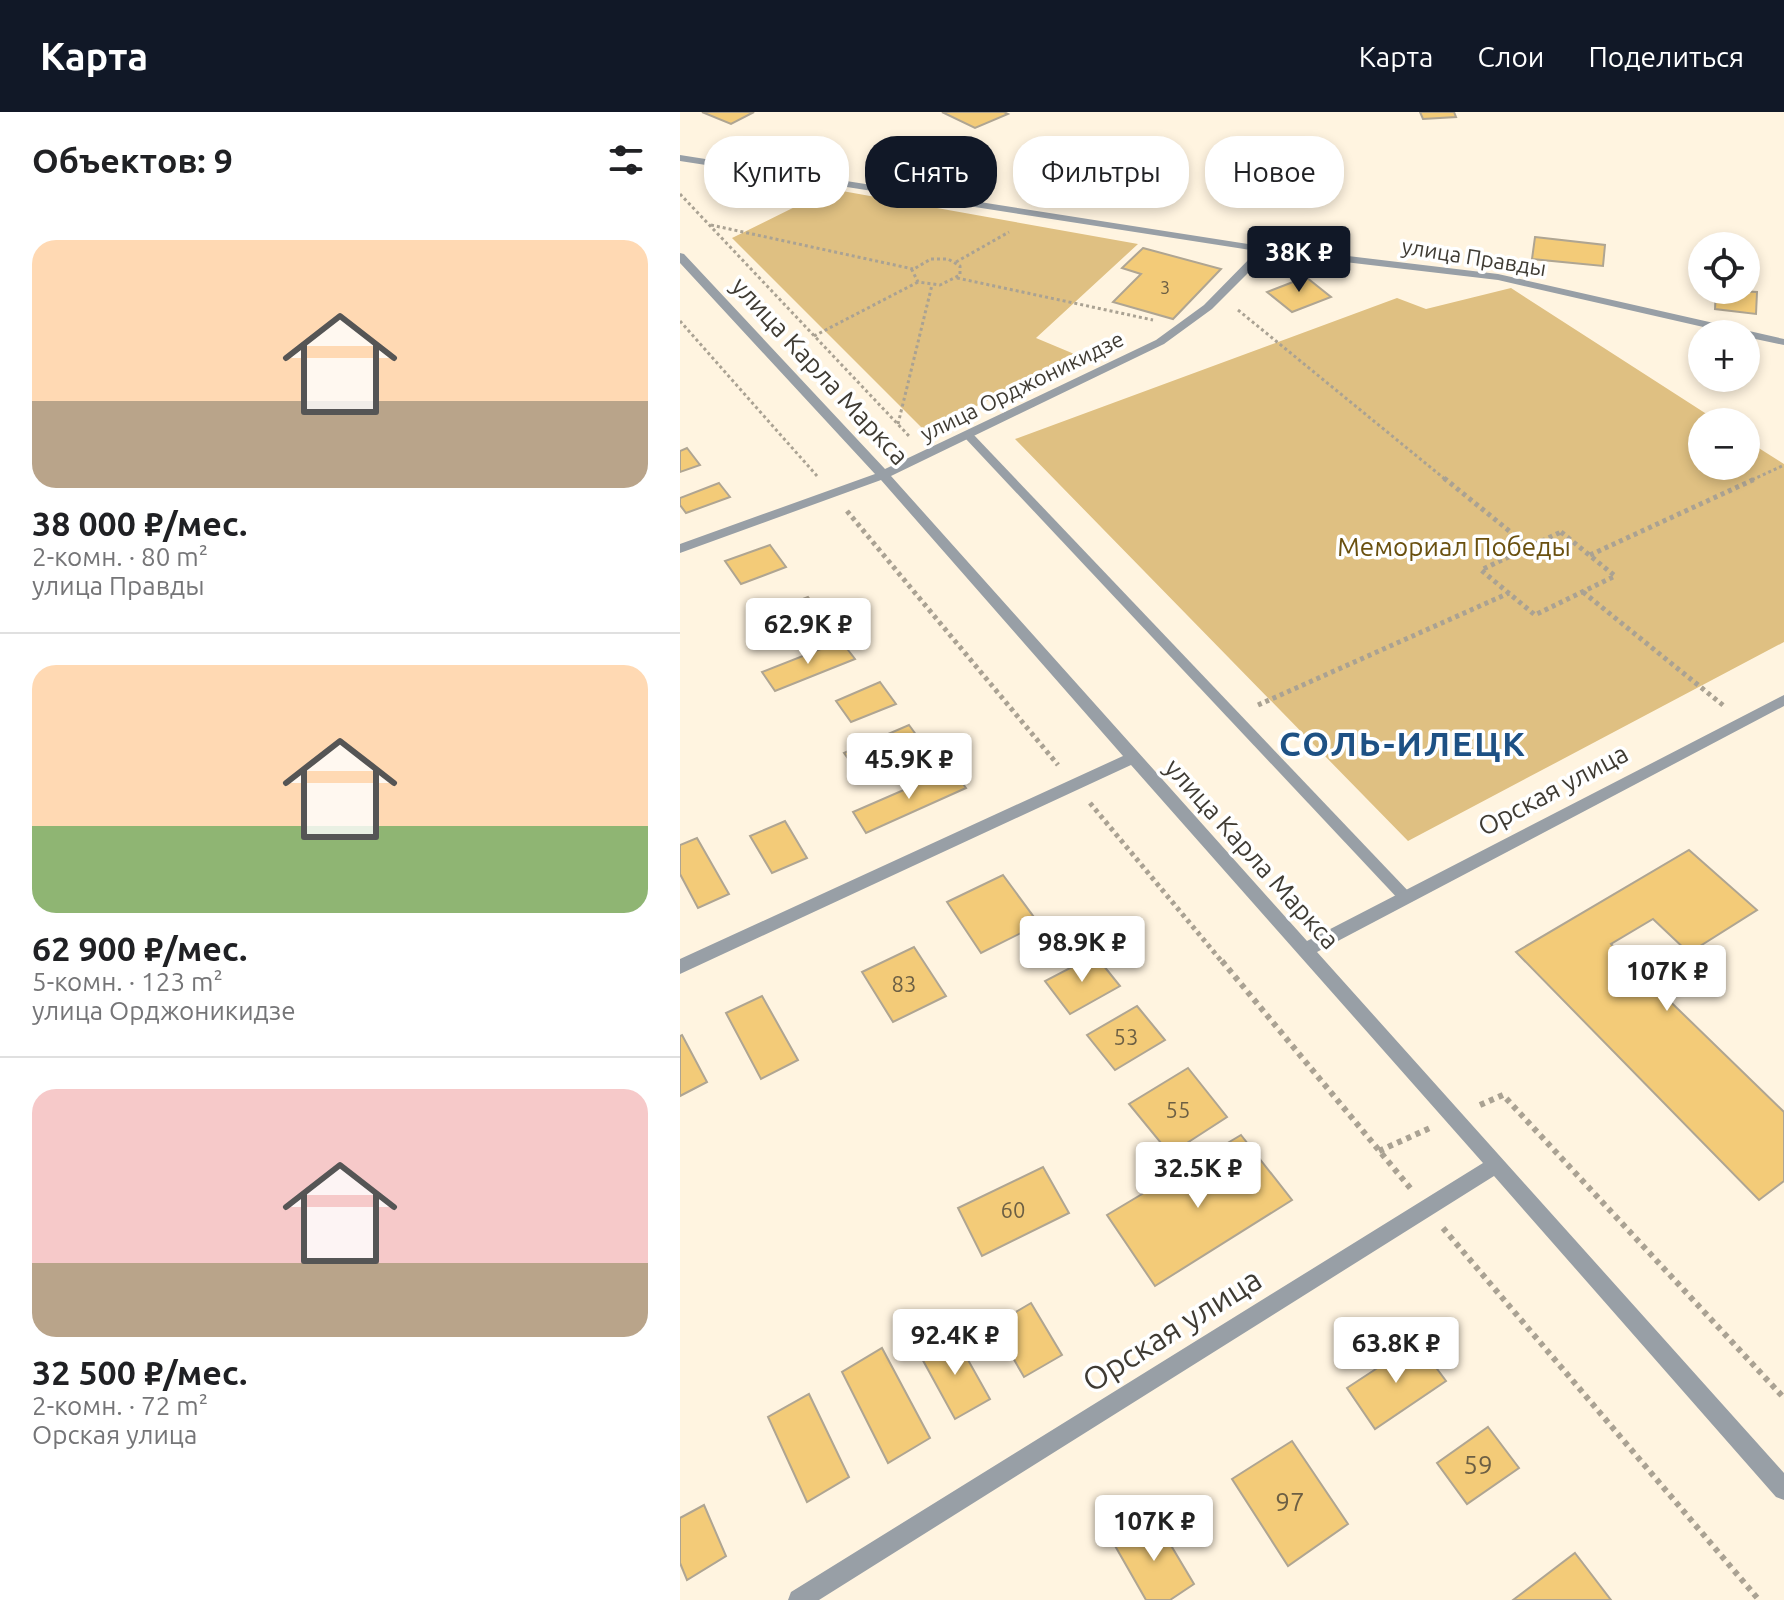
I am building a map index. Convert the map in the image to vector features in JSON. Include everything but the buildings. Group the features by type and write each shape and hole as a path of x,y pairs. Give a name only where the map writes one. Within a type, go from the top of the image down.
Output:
{"street":[{"name":"улица Правды","path":"680,158 1265,249 1498,277 1784,342"},
{"name":"улица Орджоникидзе","path":"680,549 883,475 1160,342 1220,295 1265,249"},
{"name":"улица Карла Маркса","path":"680,256 883,475 1784,1489"},
{"name":"Орская улица","path":"1305,950 1784,700"},
{"path":"680,967 1134,757"},
{"name":"Орская улица","path":"799,1600 1496,1165"}],"lane":[{"path":"969,436 1406,898"}],"path":[{"path":"680,194 926,455"},
{"path":"709,225 913,269 931,259 956,262 1042,215"},
{"path":"956,262 962,270 957,278"},
{"path":"913,269 911,275 918,282 932,285 957,278 1182,326"},
{"path":"814,336 918,282"},
{"path":"898,425 932,285"},
{"path":"1220,295 1529,547"},
{"path":"680,321 832,493 1379,1151 1759,1600"},
{"path":"1590,555 1784,465"},
{"path":"1561,532 1590,555 1615,576 1535,615 1481,570 1561,532"},
{"path":"1583,592 1744,721"},
{"path":"1234,716 1509,593"},
{"path":"1379,1151 1503,1095 1784,1398"}],"green space":[{"path":"849,192 865,195 865,208 937,208 1138,244 1036,338 1079,356 925,431 732,238 793,208 849,208"},
{"name":"Мемориал Победы","path":"1511,288 1697,408 1688,408 1688,480 1760,480 1760,449 1784,464 1784,642 1408,841 1015,439 1397,298 1426,309"}],"district":[{"name":"СОЛЬ-ИЛЕЦК","path":"1403,744"}]}
